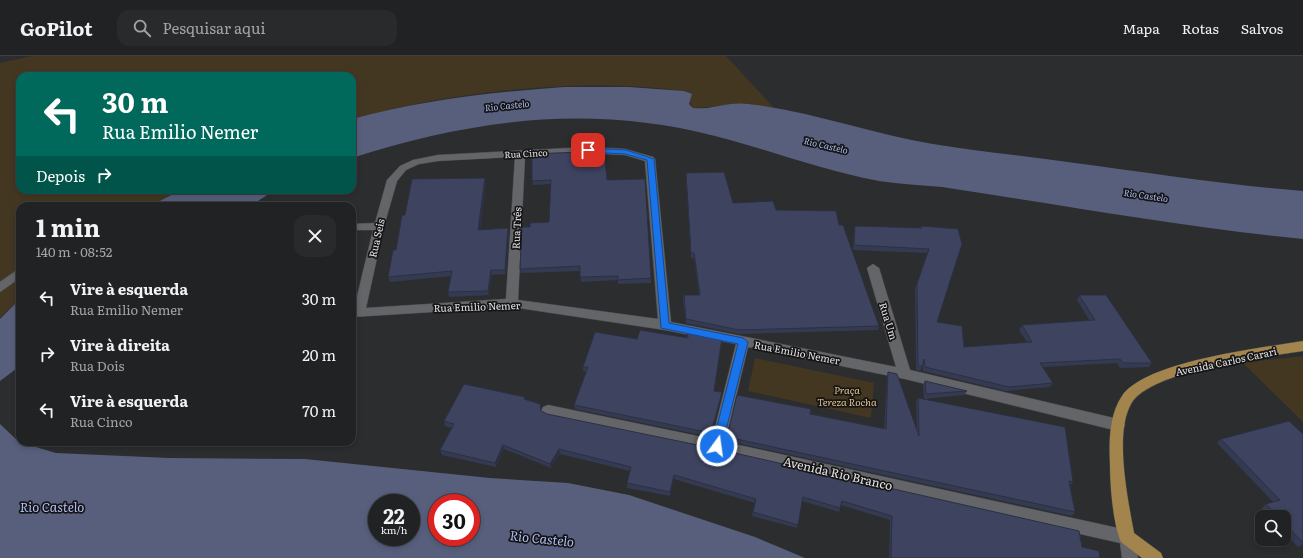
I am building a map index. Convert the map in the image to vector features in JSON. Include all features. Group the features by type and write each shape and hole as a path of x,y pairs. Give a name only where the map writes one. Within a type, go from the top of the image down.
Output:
{"main road":[{"name":"Avenida Carlos Carari","path":"1127,537 1116,467 1118,425 1128,398 1142,387 1173,372 1204,364 1303,346"},
{"path":"1127,537 1155,558"}],"street":[{"name":"Rua Cinco","path":"403,168 416,162 438,158 588,150 626,152 650,159 665,325"},
{"name":"Rua Três","path":"512,303 520,153"},
{"name":"Rua Seis","path":"356,312 392,180 403,168"},
{"path":"356,227 379,226"},
{"name":"Rua Um","path":"873,268 906,374"},
{"path":"0,288 16,275"},
{"name":"Rua Emilio Nemer","path":"356,312 512,303 665,325 906,374 1118,425"},
{"path":"717,446 743,342"},
{"name":"Avenida Rio Branco","path":"548,411 717,446 1127,537"},
{"name":"Avenida Carlos Carari","path":"1127,537 1130,558"}],"green space":[{"path":"32,56 726,56 775,109 747,104 693,108 684,91 644,87 560,86 475,94 392,109 356,118 356,72 16,72 16,194 173,194 158,202 16,202 16,303 0,318 0,63"},
{"path":"1303,356 1303,422 1243,363"},
{"name":"Praça Tereza Rocha","path":"755,358 874,383 871,418 748,391"}],"water":[{"name":"Rio Castelo","path":"564,87 629,87 684,91 692,94 689,104 693,108 707,108 741,103 771,107 818,117 887,135 951,147 1218,182 1303,191 1303,239 1189,225 942,187 879,181 837,172 715,136 668,126 622,120 532,120 487,125 442,134 356,157 356,118 378,112 431,102 511,91"},
{"path":"173,194 269,194 256,202 158,202"},
{"path":"16,303 16,369 0,381 0,319"},
{"name":"Rio Castelo","path":"0,424 16,439 16,446 32,446 56,453 169,458 305,459 490,478 568,483 629,495 755,537 805,558 0,558"}],"building":[{"path":"604,151 607,180 645,179 651,278 618,280 618,276 580,277 580,266 520,269 522,227 530,227 530,223 549,222 551,180 532,181 532,154"},
{"path":"724,172 733,203 773,201 776,210 836,211 839,225 843,225 879,326 739,330 686,319 684,295 700,295 694,253 691,253 686,173"},
{"path":"485,178 478,230 508,228 505,270 491,270 488,291 448,292 452,271 388,277 393,250 396,250 402,215 405,215 412,179"},
{"path":"855,226 922,228 921,226 958,229 962,244 937,322 962,326 964,347 1032,342 1022,325 1095,320 1079,295 1106,295 1152,363 1123,363 1120,359 1040,363 1053,383 1009,387 925,367 924,359 922,366 918,366 917,284 929,249 854,245"},
{"path":"640,330 688,338 687,331 722,338 714,391 722,392 711,433 574,405 588,367 583,367 595,332 637,339"},
{"path":"888,372 897,374 919,436 918,398 1065,427 1073,482 1069,481 1075,512 727,437 737,395 811,409 810,414 886,429"},
{"path":"925,381 967,391 926,394"},
{"path":"464,384 525,397 524,399 540,404 541,411 547,414 717,449 1079,531 1082,547 1099,551 1100,558 891,558 892,516 842,501 840,508 803,497 798,525 753,512 756,499 674,475 670,492 627,483 631,467 559,449 550,464 503,445 495,463 440,450 454,424 444,421"},
{"path":"1289,421 1303,434 1303,543 1291,530 1291,510 1272,510 1266,504 1280,500 1221,439"}],"route":[{"path":"588,150 626,152 650,159 665,325 743,342 717,446"}]}
